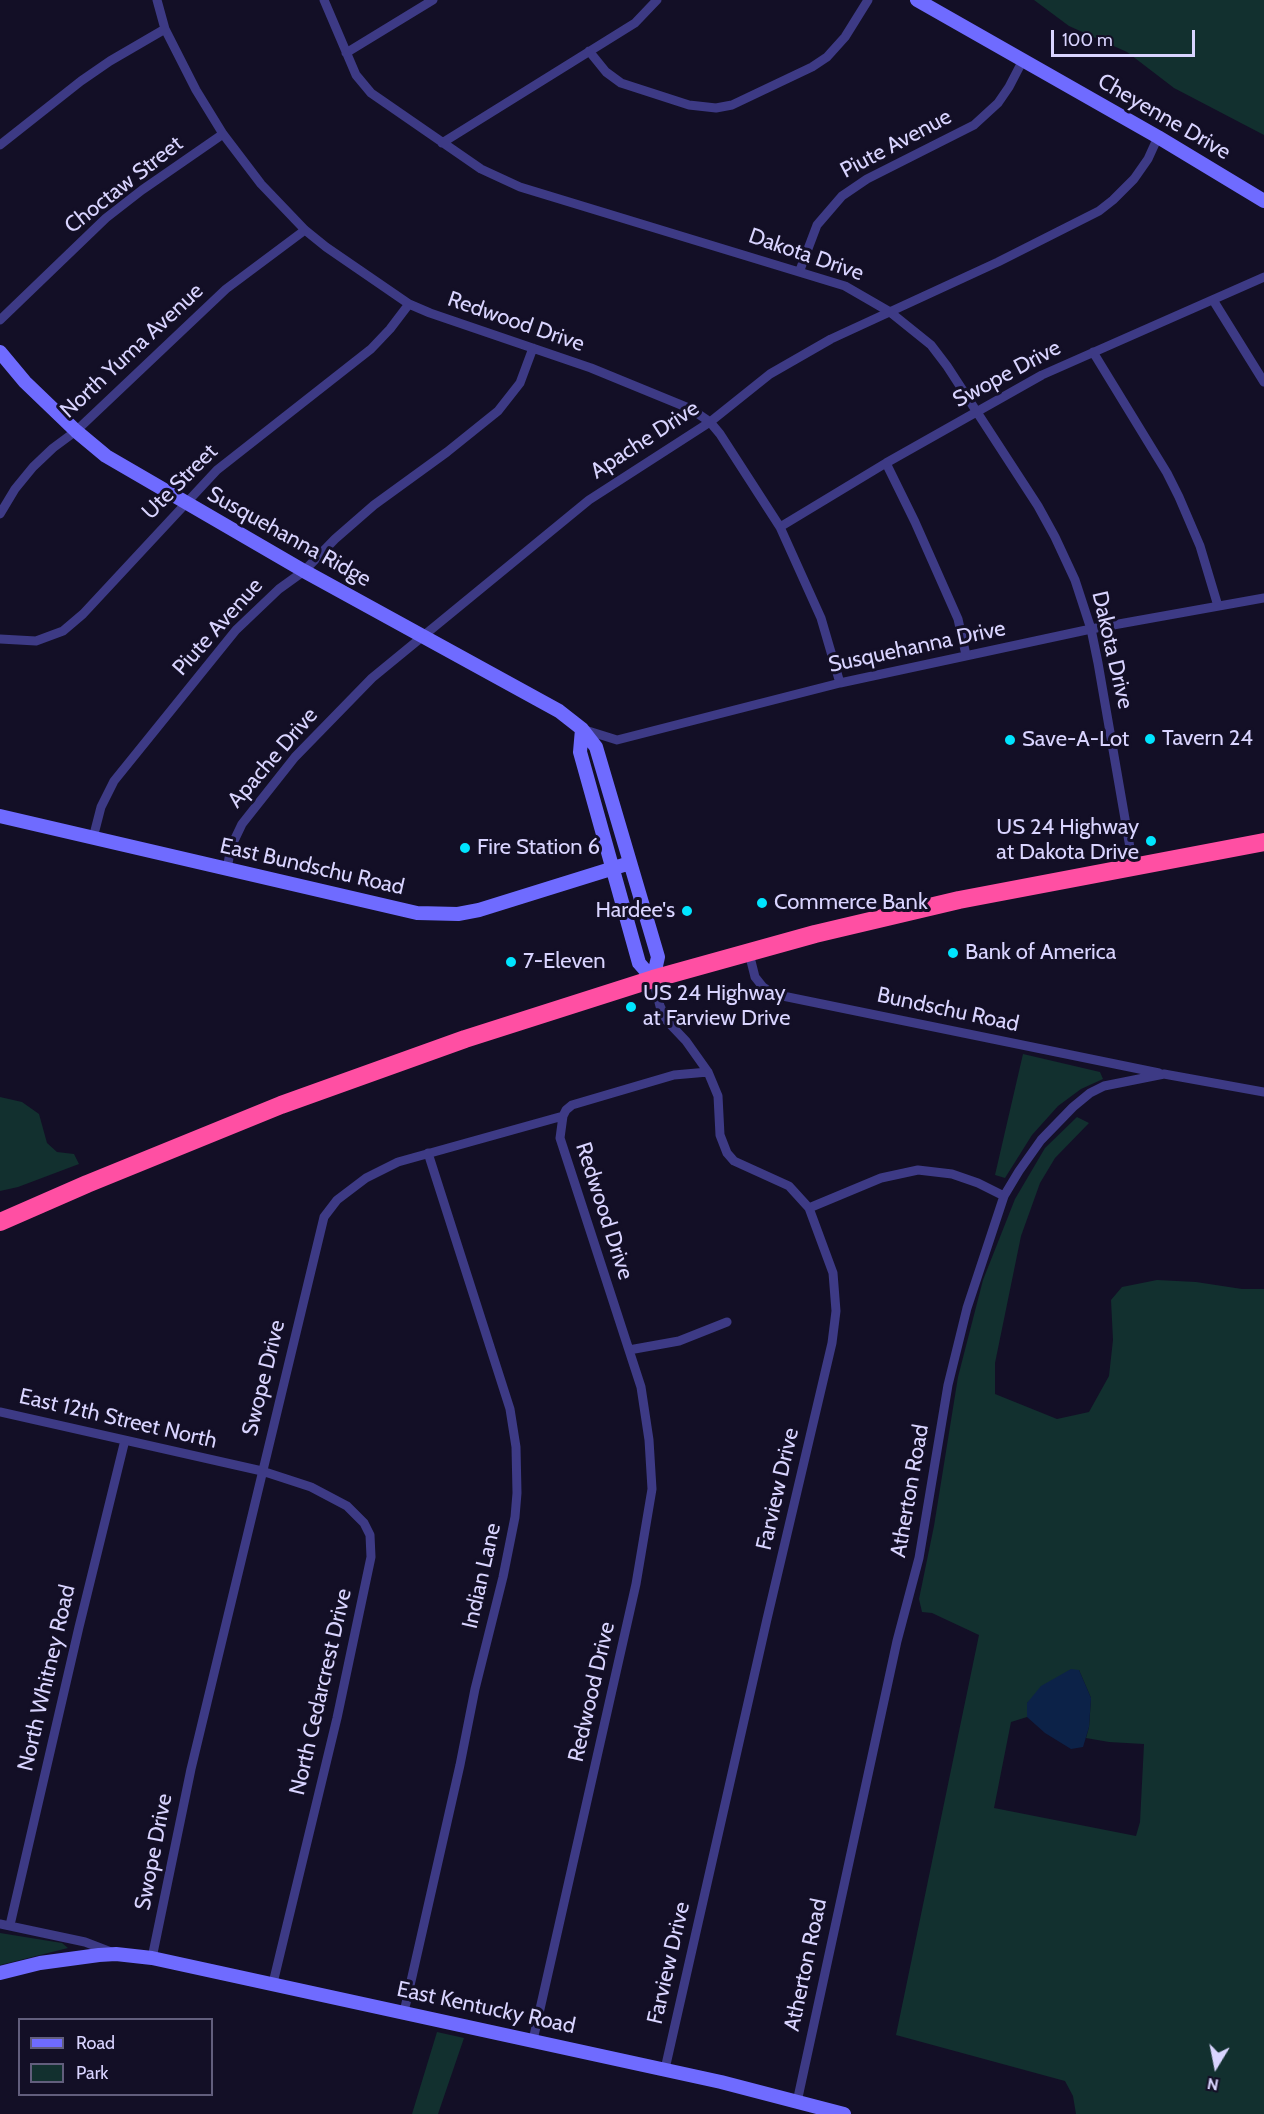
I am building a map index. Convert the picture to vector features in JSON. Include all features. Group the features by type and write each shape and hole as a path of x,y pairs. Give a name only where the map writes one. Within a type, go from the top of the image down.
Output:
{"highway":[{"path":"0,1222 153,1156 281,1105 465,1039 653,979 815,934 959,900 1133,865 1264,842"}],"street":[{"name":"Redwood Drive","path":"157,0 165,29 196,90 224,134 261,184 305,230 326,247 409,304 591,368 680,405 710,422 780,527 821,618 840,683"},
{"name":"Dakota Drive","path":"324,0 356,75 371,93 481,169 520,187 800,270 845,286 890,312 931,345 947,366 1055,537 1075,580 1090,629 1133,865"},
{"path":"346,53 433,0"},
{"path":"442,143 635,23 657,0"},
{"path":"589,51 606,72 621,83 689,105 716,108 732,105 812,67 827,57 845,36 868,0"},
{"name":"Cheyenne Drive","path":"917,0 1158,137 1264,201"},
{"path":"0,145 81,81 165,29"},
{"name":"Piute Avenue","path":"800,270 817,225 842,196 867,179 974,125 998,103 1023,60"},
{"name":"Choctaw Street","path":"0,320 106,218 142,190 224,134"},
{"name":"Apache Drive","path":"227,869 231,847 242,824 295,757 372,678 589,500 710,422 770,374 831,339 998,262 1099,211 1134,179 1148,159 1158,137"},
{"name":"North Yuma Avenue","path":"0,514 15,489 53,448 76,431 226,289 305,230"},
{"name":"Swope Drive","path":"780,527 886,463 1042,375 1264,277"},
{"path":"1213,300 1264,382"},
{"name":"Ute Street","path":"0,639 36,641 63,631 83,614 217,470 371,349 409,304"},
{"name":"Piute Avenue","path":"93,838 101,807 114,781 236,630 279,589 304,571 335,539 374,505 447,452 498,411 520,383 533,348"},
{"name":"Susquehanna Ridge","path":"0,351 25,382 106,456 304,571 559,711 582,729 596,747 658,957 653,979"},
{"path":"1093,352 1179,497 1200,546 1218,606"},
{"path":"886,463 958,619 966,656"},
{"name":"Susquehanna Drive","path":"582,729 617,740 840,683 1090,629 1264,598"},
{"path":"582,729 580,752 639,963 653,979"},
{"name":"East Bundschu Road","path":"0,816 417,913 458,914 479,910 630,863"},
{"path":"625,912 642,907"},
{"name":"Bundschu Road","path":"749,953 755,977 763,987 773,993 1164,1074"},
{"name":"Farview Drive","path":"653,979 660,1006 667,1021 686,1041 708,1072 718,1096 720,1135 727,1153 734,1161 789,1186 810,1208 833,1273 837,1311 832,1343 665,2069"},
{"name":"Swope Drive","path":"152,1958 191,1769 324,1217 337,1200 366,1178 398,1162 563,1116 572,1105 674,1075 708,1072"},
{"name":"Atherton Road","path":"797,2102 897,1641 919,1558 948,1385 967,1308 1004,1196 1041,1140 1073,1107 1104,1086 1164,1074 1264,1092"},
{"name":"Redwood Drive","path":"533,2040 636,1584 652,1489 649,1440 641,1387 560,1138 563,1116"},
{"name":"Indian Lane","path":"404,2012 475,1689 503,1577 515,1517 517,1493 516,1447 510,1409 428,1153"},
{"path":"810,1208 881,1178 918,1170 952,1174 978,1183 1004,1196"},
{"path":"629,1350 679,1341 727,1322"},
{"name":"East 12th Street North","path":"0,1412 261,1471"},
{"name":"North Whitney Road","path":"5,1924 125,1440"},
{"name":"North Cedarcrest Drive","path":"261,1471 311,1486 346,1506 364,1523 372,1548 337,1718 273,1983"},
{"name":"East Kentucky Road","path":"5,1924 85,1942 116,1954"},
{"name":"East Kentucky Road","path":"0,1973 40,1963 116,1954 152,1958 665,2069 844,2114"}],"green space":[{"path":"1034,0 1264,0 1264,135 1174,88 1127,52 1069,26"},
{"path":"1023,1054 1100,1072 1103,1079 1081,1089 1058,1106 1032,1135 1005,1178 995,1175"},
{"path":"0,1097 22,1102 39,1114 47,1143 57,1152 74,1154 79,1164 18,1187 0,1191"},
{"path":"1077,1117 1089,1123 1055,1158 1040,1183 1021,1236 995,1363 995,1394 1057,1419 1089,1412 1109,1376 1113,1340 1111,1300 1122,1287 1157,1280 1196,1282 1242,1289 1264,1289 1264,2114 1076,2114 1073,2096 1065,2081 896,2035 979,1635 932,1613 922,1612 919,1599 934,1526 958,1377 983,1280 1015,1199 1045,1148","holes":["1079,1670 1091,1698 1086,1738 1144,1744 1140,1822 1136,1836 994,1808 1011,1722 1027,1717 1027,1703"]},
{"path":"0,1933 62,1943 68,1948 0,1965"},
{"path":"437,2032 464,2038 438,2114 412,2114"}],"water":[{"path":"1071,1669 1079,1670 1091,1698 1089,1727 1083,1747 1071,1749 1045,1733 1027,1717 1027,1703 1041,1686"}],"place":[{"name":"Tavern 24","path":"1150,739"},
{"name":"Save-A-Lot","path":"1010,740"},
{"name":"US 24 Highway at Dakota Drive","path":"1151,841"},
{"name":"Fire Station 6","path":"465,848"},
{"name":"Commerce Bank","path":"762,903"},
{"name":"Hardee's","path":"687,911"},
{"name":"Bank of America","path":"953,953"},
{"name":"7-Eleven","path":"511,962"},
{"name":"US 24 Highway at Farview Drive","path":"631,1007"}]}
